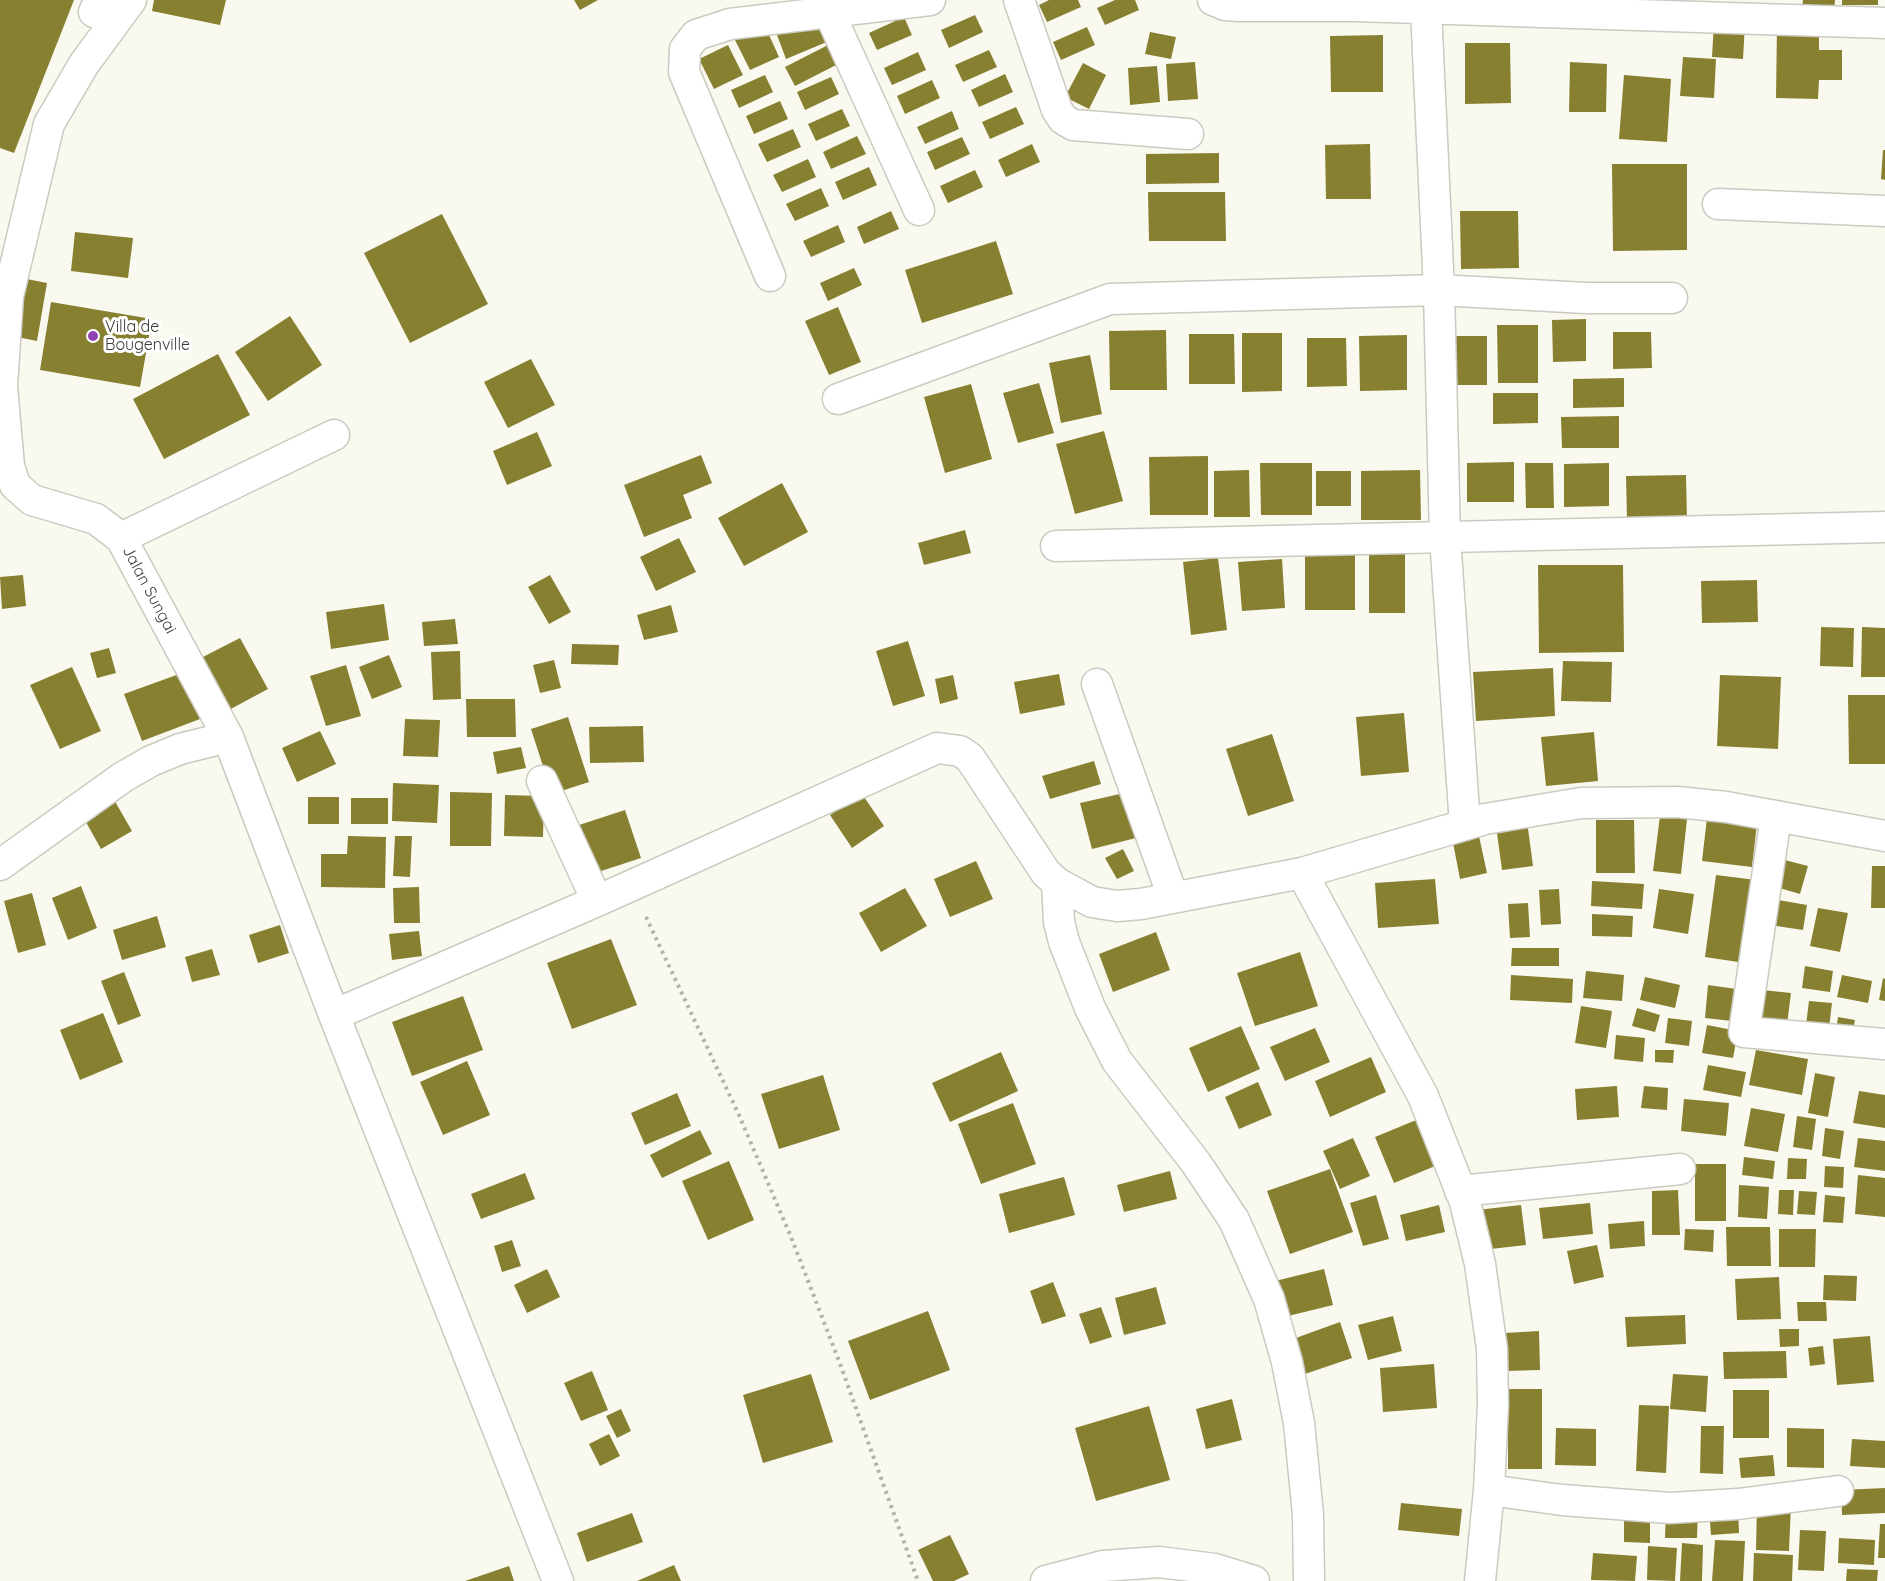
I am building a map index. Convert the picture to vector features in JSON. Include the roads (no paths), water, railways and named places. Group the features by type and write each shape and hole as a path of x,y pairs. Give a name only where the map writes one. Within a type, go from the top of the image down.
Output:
{"street":[{"name":"Jalan Sungai","path":"131,0 84,63 49,124 8,296 2,386 9,466 15,485 32,500 96,519 121,538 228,737 334,1015 558,1581"},
{"path":"770,276 684,72 685,48 696,35 730,24 930,0"},
{"path":"1019,0 1057,110 1063,119 1073,125 1188,134"},
{"path":"1213,0 1225,5 1355,3 1426,10 1885,23"},
{"path":"1426,10 1439,290 1445,538 1465,825"},
{"path":"830,12 919,210"},
{"path":"1718,204 1885,211"},
{"path":"838,399 1110,299 1439,290 1586,298 1672,298"},
{"path":"121,538 334,435"},
{"path":"1056,546 1885,527"},
{"path":"1097,684 1173,897"},
{"path":"0,865 132,772 180,749 228,737"},
{"path":"334,1015 631,886 937,748 960,751 970,758 1046,873 1057,883 1092,902 1117,906 1141,904 1302,873 1465,825 1533,809 1629,801 1726,807 1885,836"},
{"path":"542,781 597,901"},
{"path":"1776,817 1744,1032 1885,1044"},
{"path":"1302,873 1423,1096 1460,1191 1480,1264 1492,1349 1493,1404 1489,1490 1480,1581"},
{"path":"1057,883 1059,922 1064,942 1090,1008 1117,1061 1189,1154 1234,1220 1269,1299 1287,1362 1299,1423 1308,1515 1309,1581"},
{"path":"1460,1191 1680,1168"},
{"path":"1489,1490 1562,1500 1670,1508 1738,1504 1838,1491"},
{"path":"1046,1581 1103,1566 1131,1563 1187,1564 1240,1579"}],"place":[{"name":"Villa de Bougenville","path":"93,336"}]}
